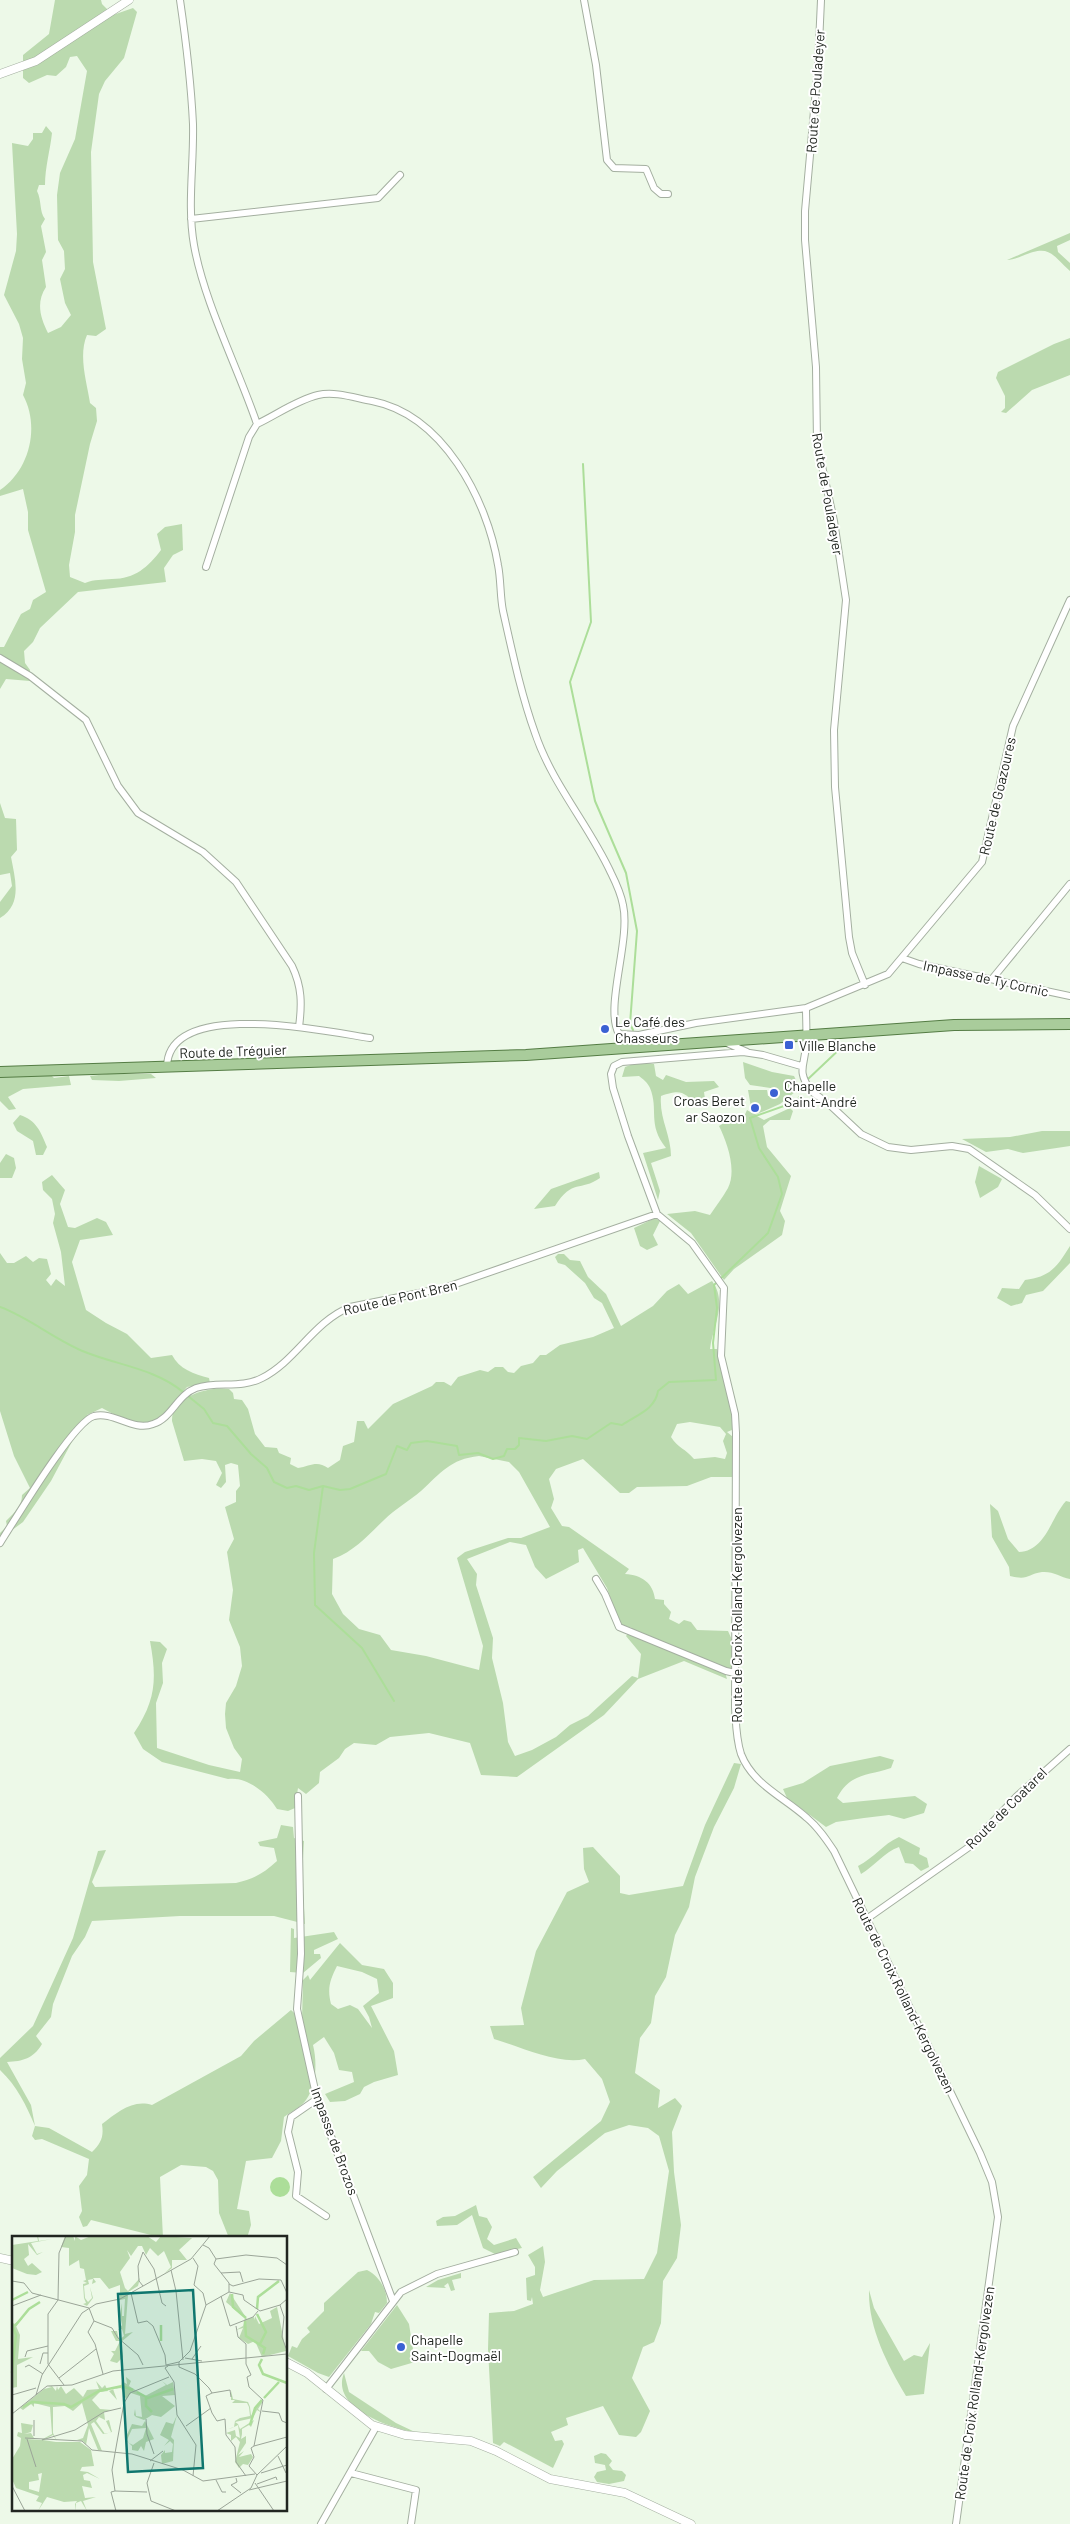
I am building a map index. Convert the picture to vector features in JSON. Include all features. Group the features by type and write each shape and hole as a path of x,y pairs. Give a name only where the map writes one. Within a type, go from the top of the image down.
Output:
{"main road":[{"name":"Route de Tréguier","path":"0,1072 466,1057 954,1025 1070,1024"}],"street":[{"path":"0,74 36,62 129,0"},
{"path":"180,0 193,125 191,219 200,270 257,424 249,437 206,567"},
{"path":"584,0 596,65 607,160 614,168 646,169 654,188 661,194 668,194"},
{"name":"Route de Pouladeyer","path":"821,0 818,66 805,211 805,240 816,367 817,443 834,520 846,600 834,730 836,803 848,937 865,985"},
{"path":"191,219 378,198 400,175"},
{"name":"Route de Goazoures","path":"257,424 321,394 338,395 381,403 408,413 420,423 466,476 484,511 489,527 498,565 502,608 527,710 536,736 548,764 600,850 623,903 626,925 615,1018 619,1034 639,1035 696,1024 806,1008 883,978 982,862 1013,726 1026,693 1070,600"},
{"path":"0,658 30,676 86,720 118,786 138,813 203,852 236,882 292,966 299,982 301,1007 299,1027"},
{"path":"992,978 1070,884"},
{"name":"Impasse de Ty Cornic","path":"902,958 919,964 1070,996"},
{"path":"806,1008 806,1049 802,1066 805,1080 813,1094 830,1105 856,1130 871,1140 888,1147 903,1150 952,1146 969,1149 1035,1195 1070,1229"},
{"path":"167,1067 171,1049 180,1039 195,1032 254,1022 370,1038"},
{"path":"723,1041 749,1053"},
{"name":"Route de Croix Rolland-Kergolvezen","path":"802,1066 749,1053 632,1060 618,1063 612,1069 612,1082 628,1136 657,1214 692,1243 722,1285 724,1291 720,1350 736,1424 735,1673 736,1724 741,1753 746,1763 764,1786 819,1829 834,1851 980,2152 992,2182 998,2218 956,2524"},
{"name":"Route de Pont Bren","path":"0,1543 64,1447 84,1422 92,1417 102,1415 136,1425 151,1425 168,1416 183,1396 194,1389 248,1384 271,1373 322,1323 336,1312 350,1307 450,1286 657,1214"},
{"path":"596,1579 605,1594 619,1627 735,1673"},
{"name":"Route de Coatarel","path":"868,1918 969,1847 1018,1796 1070,1749"},
{"name":"Impasse de Brozos","path":"298,1796 301,1954 297,2009 317,2098 393,2301"},
{"path":"317,2098 291,2117 288,2132 298,2172 296,2196 326,2216"},
{"path":"326,2389 401,2292 437,2274 515,2252"},
{"path":"288,2363 307,2373 358,2416 376,2427 405,2435 471,2441 496,2451 550,2479 625,2493 691,2524"},
{"path":"321,2524 376,2427"},
{"path":"351,2473 416,2490 411,2524"}],"shaded area":[{"path":"55,0 101,0 102,4 113,15 133,8 137,12 124,58 105,81 99,94 91,152 93,262 106,329 96,336 87,335 84,343 85,378 90,403 96,408 97,421 90,444 75,515 75,532 69,565 70,577 85,583 95,580 128,577 140,571 161,550 157,534 165,527 182,524 183,550 173,555 164,568 166,582 78,592 40,628 33,642 24,651 25,663 30,670 30,681 6,679 0,689 0,647 4,647 21,614 30,609 33,600 46,592 28,530 28,512 23,489 0,496 0,490 19,471 29,447 31,433 31,420 23,395 26,383 22,359 23,338 19,324 4,295 16,251 17,234 12,143 28,146 33,139 33,133 42,133 46,126 52,133 45,185 39,185 37,191 45,219 41,226 46,252 42,260 46,287 41,298 40,310 48,333 61,327 71,315 65,303 60,279 65,269 64,251 58,240 57,195 60,173 75,139 87,71 77,56 70,57 66,67 56,76 47,75 29,83 23,78 23,55 49,34"},
{"path":"1070,233 1070,240 1057,246 1058,252 1070,263 1070,271 1054,256 1044,251 1007,260"},
{"path":"1070,338 1070,375 1032,390 1006,413 1001,412 1005,408 1005,396 996,378 998,372"},
{"path":"0,803 5,818 16,819 17,850 11,857 16,891 15,898 12,906 0,918 0,902 12,886 10,873 0,875"},
{"path":"639,1062 654,1064 656,1076 663,1080 666,1075 686,1082 714,1081 719,1087 704,1092 706,1106 698,1106 685,1095 678,1092 661,1096 662,1112 671,1156 651,1163 660,1191 658,1200 643,1153 666,1148 657,1132 654,1103 650,1088 639,1076 622,1077 625,1067"},
{"path":"743,1062 772,1072 794,1076 800,1088 780,1104 755,1115 764,1120 790,1108 793,1111 790,1120 770,1120 763,1126 767,1147 791,1176 780,1211 785,1221 782,1235 734,1269 724,1280 691,1233 667,1214 695,1211 710,1215 728,1188 732,1173 728,1148 719,1126 727,1121 743,1119 747,1110 752,1113 748,1090 767,1090 768,1096 779,1096 780,1091 777,1089 750,1085 745,1078"},
{"path":"151,1074 156,1078 119,1081 92,1080 90,1076"},
{"path":"51,1075 54,1078 69,1076 71,1085 23,1089 8,1097 16,1109 9,1110 0,1101 0,1077"},
{"path":"20,1115 34,1123 40,1132 47,1147 43,1155 36,1155 33,1141 17,1131 13,1123"},
{"path":"1042,1131 1070,1131 1070,1146 1023,1153 1008,1149 986,1152 962,1139 1010,1137"},
{"path":"6,1154 14,1158 16,1168 12,1178 0,1178 0,1163"},
{"path":"979,1166 1002,1179 998,1187 980,1198 975,1182"},
{"path":"599,1172 600,1178 567,1192 555,1206 534,1209 551,1189"},
{"path":"52,1175 65,1190 60,1204 68,1227 75,1228 97,1218 106,1222 113,1235 80,1240 72,1262 86,1310 127,1334 151,1358 172,1355 183,1367 193,1373 209,1378 210,1383 187,1387 170,1409 157,1420 141,1423 133,1422 102,1408 87,1415 87,1423 75,1436 51,1481 23,1522 0,1539 0,1533 7,1526 6,1521 19,1506 22,1495 30,1488 14,1456 0,1411 0,1253 7,1263 14,1263 26,1256 33,1262 39,1258 47,1259 51,1274 46,1280 51,1286 56,1279 65,1286 61,1252 53,1223 55,1214 52,1199 43,1190 42,1182"},
{"path":"655,1218 660,1221 653,1235 658,1245 647,1250 640,1246 634,1228"},
{"path":"1070,1246 1070,1263 1043,1291 1026,1295 1022,1303 1011,1306 997,1298 1002,1288 1019,1289 1025,1280 1034,1279 1052,1270"},
{"path":"558,1254 564,1254 570,1260 580,1261 588,1277 606,1294 621,1326 653,1306 667,1291 679,1284 688,1294 712,1281 717,1289 719,1306 710,1349 717,1349 732,1411 732,1430 727,1432 733,1437 732,1477 711,1477 687,1486 637,1487 629,1493 620,1493 583,1459 556,1469 549,1479 554,1499 551,1508 562,1526 569,1527 629,1569 625,1574 637,1576 646,1581 652,1588 655,1599 664,1600 664,1604 671,1612 669,1619 679,1624 684,1620 691,1622 697,1630 728,1631 733,1642 732,1670 724,1669 727,1679 684,1661 638,1679 604,1715 517,1777 481,1775 470,1743 429,1733 390,1737 376,1745 354,1743 345,1749 339,1758 320,1772 319,1783 306,1794 298,1788 295,1808 288,1811 277,1809 263,1792 242,1780 228,1779 162,1762 143,1749 134,1733 147,1710 153,1689 154,1667 150,1641 160,1642 167,1649 162,1663 163,1683 156,1703 157,1748 209,1765 240,1772 242,1759 234,1748 226,1728 225,1714 226,1703 236,1686 242,1666 240,1647 229,1620 233,1590 227,1552 234,1539 225,1507 236,1502 236,1491 240,1486 238,1465 231,1463 225,1465 226,1482 221,1488 216,1485 222,1473 216,1461 202,1459 184,1461 172,1421 173,1412 178,1405 193,1394 202,1391 221,1388 229,1389 233,1393 234,1399 242,1400 248,1409 255,1434 265,1447 277,1448 279,1453 291,1458 290,1464 298,1468 320,1464 328,1468 340,1460 343,1446 354,1442 357,1421 364,1421 368,1429 393,1404 432,1386 436,1382 444,1382 451,1386 458,1377 480,1370 488,1372 495,1367 503,1367 508,1372 514,1373 521,1366 533,1363 540,1355 546,1355 560,1345 593,1337 614,1328 602,1303 594,1298 585,1283 565,1265 558,1263 555,1257","holes":["690,1422 720,1427 726,1434 723,1441 727,1453 725,1459 715,1457 694,1459 676,1444 671,1437 677,1424","479,1456 509,1462 519,1472 550,1527 521,1538 508,1538 465,1552 457,1558 483,1646 479,1670 426,1656 391,1650 380,1635 359,1629 343,1614 332,1594 333,1559 355,1547 388,1516 421,1491 440,1473 453,1464","510,1542 526,1545 535,1567 546,1579 579,1562 578,1550 583,1548 607,1588 618,1619 622,1625 632,1628 626,1636 641,1654 638,1678 632,1676 588,1716 570,1725 556,1737 532,1750 515,1756 508,1742 503,1703 492,1658 493,1638 476,1585 477,1574 467,1559"]},
{"path":"1066,1501 1070,1502 1070,1579 1046,1572 1025,1577 1010,1576 1009,1567 992,1537 990,1504 998,1511 1008,1539 1019,1552 1036,1546 1042,1540"},
{"path":"880,1756 894,1760 891,1768 867,1774 853,1780 842,1790 837,1798 843,1803 915,1796 927,1804 924,1813 904,1819 889,1815 836,1822 826,1827 787,1798 783,1789 803,1783 830,1766"},
{"path":"734,1763 741,1764 734,1788 714,1827 695,1877 689,1907 675,1935 666,1977 655,1996 651,2023 640,2038 635,2073 660,2090 658,2108 675,2098 682,2106 672,2132 674,2172 681,2225 677,2258 663,2281 661,2323 654,2342 643,2347 632,2378 650,2411 641,2432 636,2437 619,2435 603,2406 566,2418 568,2425 551,2432 555,2441 562,2440 564,2444 553,2468 504,2442 500,2446 493,2443 488,2349 489,2313 514,2311 533,2304 532,2297 531,2301 527,2300 526,2278 535,2275 535,2267 528,2255 543,2246 545,2262 540,2290 543,2297 594,2280 644,2279 657,2253 669,2171 659,2136 648,2128 629,2125 605,2133 557,2171 541,2188 533,2177 601,2121 610,2102 602,2079 585,2059 563,2060 494,2039 490,2026 524,2025 521,2008 536,1951 567,1892 589,1882 584,1869 583,1848 593,1847 620,1876 620,1893 629,1895 683,1886 705,1825"},
{"path":"281,1825 293,1827 294,1838 304,1841 302,1876 305,1924 274,1916 180,1916 92,1921 85,1937 72,1956 53,2004 51,2017 36,2036 42,2044 39,2049 27,2058 7,2062 31,2105 35,2126 20,2096 0,2070 0,2058 33,2026 73,1938 98,1851 106,1850 92,1882 95,1887 236,1883 258,1875 277,1861 274,1848 260,1846 258,1842 277,1838"},
{"path":"899,1837 920,1848 919,1854 927,1858 929,1867 921,1871 913,1864 905,1863 899,1847 889,1852 861,1874 858,1866"},
{"path":"291,1928 294,1929 294,1938 334,1932 338,1939 314,1950 314,1954 320,1954 321,1958 303,1973 290,1972"},
{"path":"340,1943 362,1965 384,1969 393,1983 393,1998 371,2006 394,2051 398,2075 374,2082 364,2087 360,2094 345,2101 330,2102 325,2094 354,2082 352,2072 339,2070 334,2053 324,2037 313,2045 315,2073 310,2094 302,2104 284,2117 281,2141 272,2158 246,2161 237,2209 249,2211 251,2225 248,2236 228,2236 219,2213 218,2180 213,2171 206,2167 181,2165 160,2177 163,2236 155,2236 91,2220 87,2226 83,2227 79,2217 82,2211 79,2186 87,2175 89,2159 42,2139 35,2140 32,2136 35,2126 49,2128 92,2152 101,2140 103,2133 102,2124 125,2108 138,2104 152,2105 241,2056 254,2041 291,2010 302,2020 303,1980 308,1975 310,1980","holes":["337,1966 362,1972 377,1979 379,1993 363,2006 372,2028 358,2009 350,2005 338,2009 331,2004 330,1984"]},
{"path":"280,2177 287,2180 290,2187 287,2194 280,2197 273,2194 270,2187 273,2180"},
{"path":"476,2205 479,2216 487,2218 492,2227 487,2239 494,2245 516,2238 522,2248 495,2254 483,2248 472,2215 457,2225 437,2226 436,2221 443,2217 455,2216"},
{"path":"367,2270 382,2284 386,2293 387,2303 379,2313 375,2312 371,2324 329,2377 288,2356 292,2346 297,2348 302,2339 310,2332 307,2328 324,2311 324,2303 358,2272"},
{"path":"461,2273 461,2278 452,2280 455,2290 451,2291 448,2283 444,2286 446,2288 426,2287 438,2280"},
{"path":"869,2290 874,2308 904,2361 914,2355 922,2357 930,2343 924,2394 906,2396 892,2371 875,2331"},
{"path":"397,2305 409,2324 415,2362 391,2369 378,2362 369,2351 361,2351"},
{"path":"344,2373 349,2392 396,2423 417,2433 393,2427 379,2421 366,2415 354,2406 346,2397 342,2386"},
{"path":"601,2453 606,2454 612,2461 609,2465 613,2470 622,2471 626,2475 624,2481 609,2484 597,2482 594,2477 597,2472 606,2470 605,2465 595,2463 594,2456"}],"waterway":[{"path":"583,464 591,622 570,682 595,801 626,873 637,931 630,1024 633,1030"},
{"path":"807,1080 845,1044"},
{"path":"188,1396 204,1409 213,1423 227,1426 251,1454 267,1468 274,1482 287,1488 296,1486 309,1490 323,1486 340,1490 350,1489 386,1474 397,1446 407,1450 411,1443 427,1441 457,1446 459,1455 478,1453 493,1459 504,1456 507,1449 515,1449 519,1445 519,1438 546,1441 572,1436 587,1439 611,1423 622,1425 649,1407 656,1398 658,1391 669,1382 716,1380 713,1343 717,1308 714,1285 768,1233 782,1194 778,1177 759,1148 750,1118 798,1101 799,1097"},
{"path":"0,1307 22,1317 74,1347 97,1357 149,1373 172,1384 183,1392"},
{"path":"323,1486 314,1553 315,1605 362,1648 394,1701"}],"place":[{"name":"Le Café des Chasseurs","path":"605,1029"},
{"name":"Ville Blanche","path":"789,1045"},
{"name":"Chapelle Saint-André","path":"774,1093"},
{"name":"Croas Beret ar Saozon","path":"755,1108"},
{"name":"Chapelle Saint-Dogmaël","path":"401,2347"}]}
